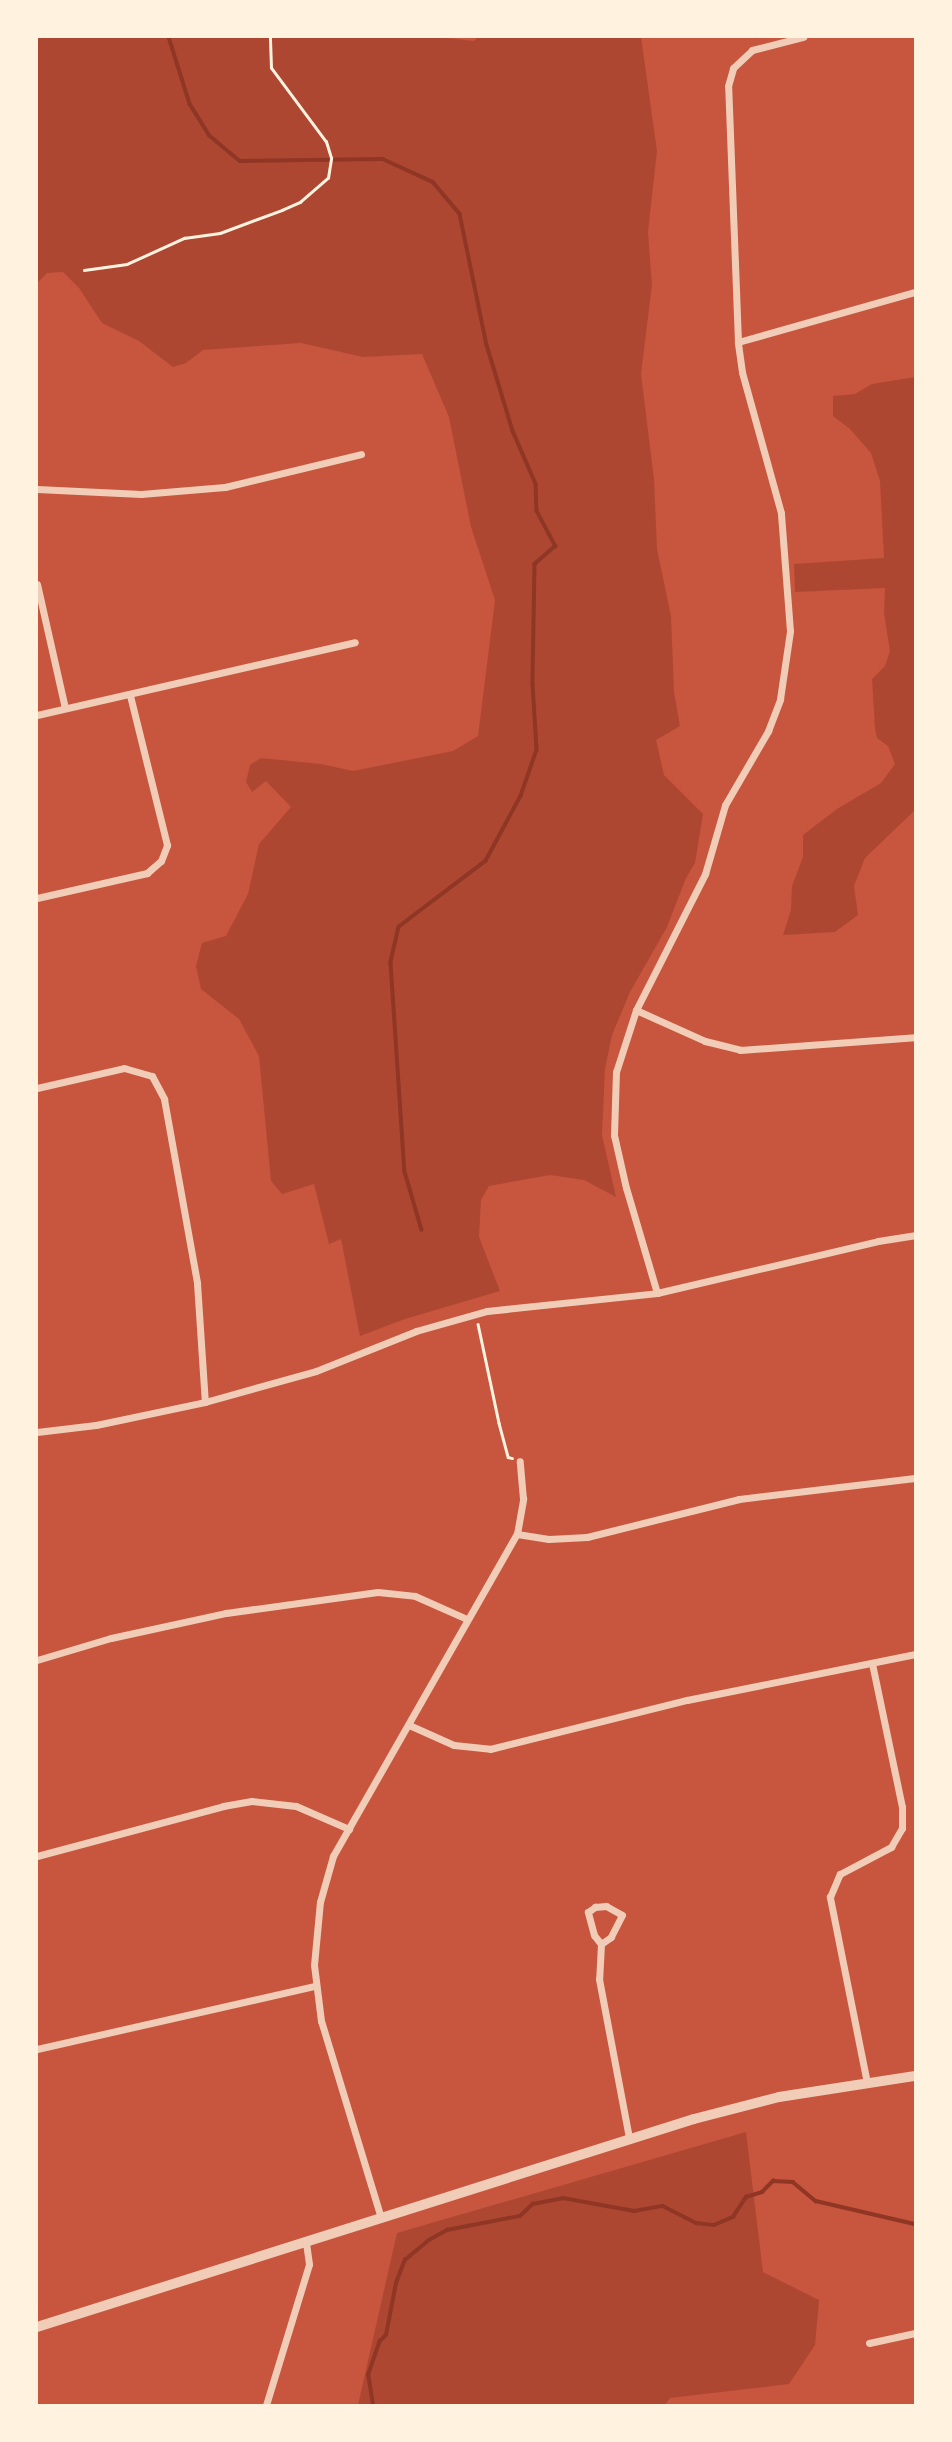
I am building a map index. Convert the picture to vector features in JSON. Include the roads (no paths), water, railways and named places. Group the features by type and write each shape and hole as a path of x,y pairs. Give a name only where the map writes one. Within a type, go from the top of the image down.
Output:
{"street":[{"path":"657,1293 626,1188 614,1135 616,1072 636,1010 705,874 725,805 768,731 780,699 790,631 781,513 742,372 738,342 728,86 733,68 746,54 758,47 787,38 803,37"},
{"path":"738,342 915,292"},
{"path":"37,489 141,494 225,487 361,454"},
{"path":"37,584 65,708"},
{"path":"37,715 355,642"},
{"path":"37,898 147,873 161,861 167,845 130,695"},
{"path":"636,1010 705,1041 740,1049 915,1037"},
{"path":"37,1088 124,1068 152,1076 164,1099 197,1283 205,1402"},
{"path":"37,1433 96,1425 205,1402 316,1371 416,1331 477,1313 657,1293 878,1241 915,1236"},
{"path":"381,2218 329,2057 315,1986 316,1933 320,1902 334,1856 517,1534 523,1499 520,1461"},
{"path":"517,1534 549,1539 587,1537 739,1499 915,1478"},
{"path":"37,1660 111,1638 226,1613 378,1592 415,1596 467,1619"},
{"path":"409,1725 454,1745 490,1749 687,1700 915,1654"},
{"path":"867,2083 830,1896 839,1874 891,1847 903,1822 872,1663"},
{"path":"37,1856 223,1806 252,1801 296,1806 349,1829"},
{"path":"601,1944 611,1937 622,1916 606,1906 595,1907 588,1912 594,1935 601,1944 599,1979 629,2138"},
{"path":"37,2049 315,1986"},
{"path":"37,2327 629,2138 738,2106 915,2076"},
{"path":"266,2405 309,2264 306,2242"},
{"path":"869,2343 915,2333"}],"waterway":[{"path":"169,37 190,104 209,135 240,161 383,159 433,182 460,214 487,345 513,431 536,484 537,511 556,546 535,564 533,684 537,750 521,796 486,861 399,927 391,963 405,1172 422,1230"},
{"path":"373,2405 368,2375 380,2341 386,2335 396,2283 405,2260 429,2240 447,2230 520,2216 533,2204 563,2198 634,2211 663,2206 697,2223 714,2225 733,2217 746,2197 762,2192 773,2181 793,2182 816,2201 915,2224"}]}
